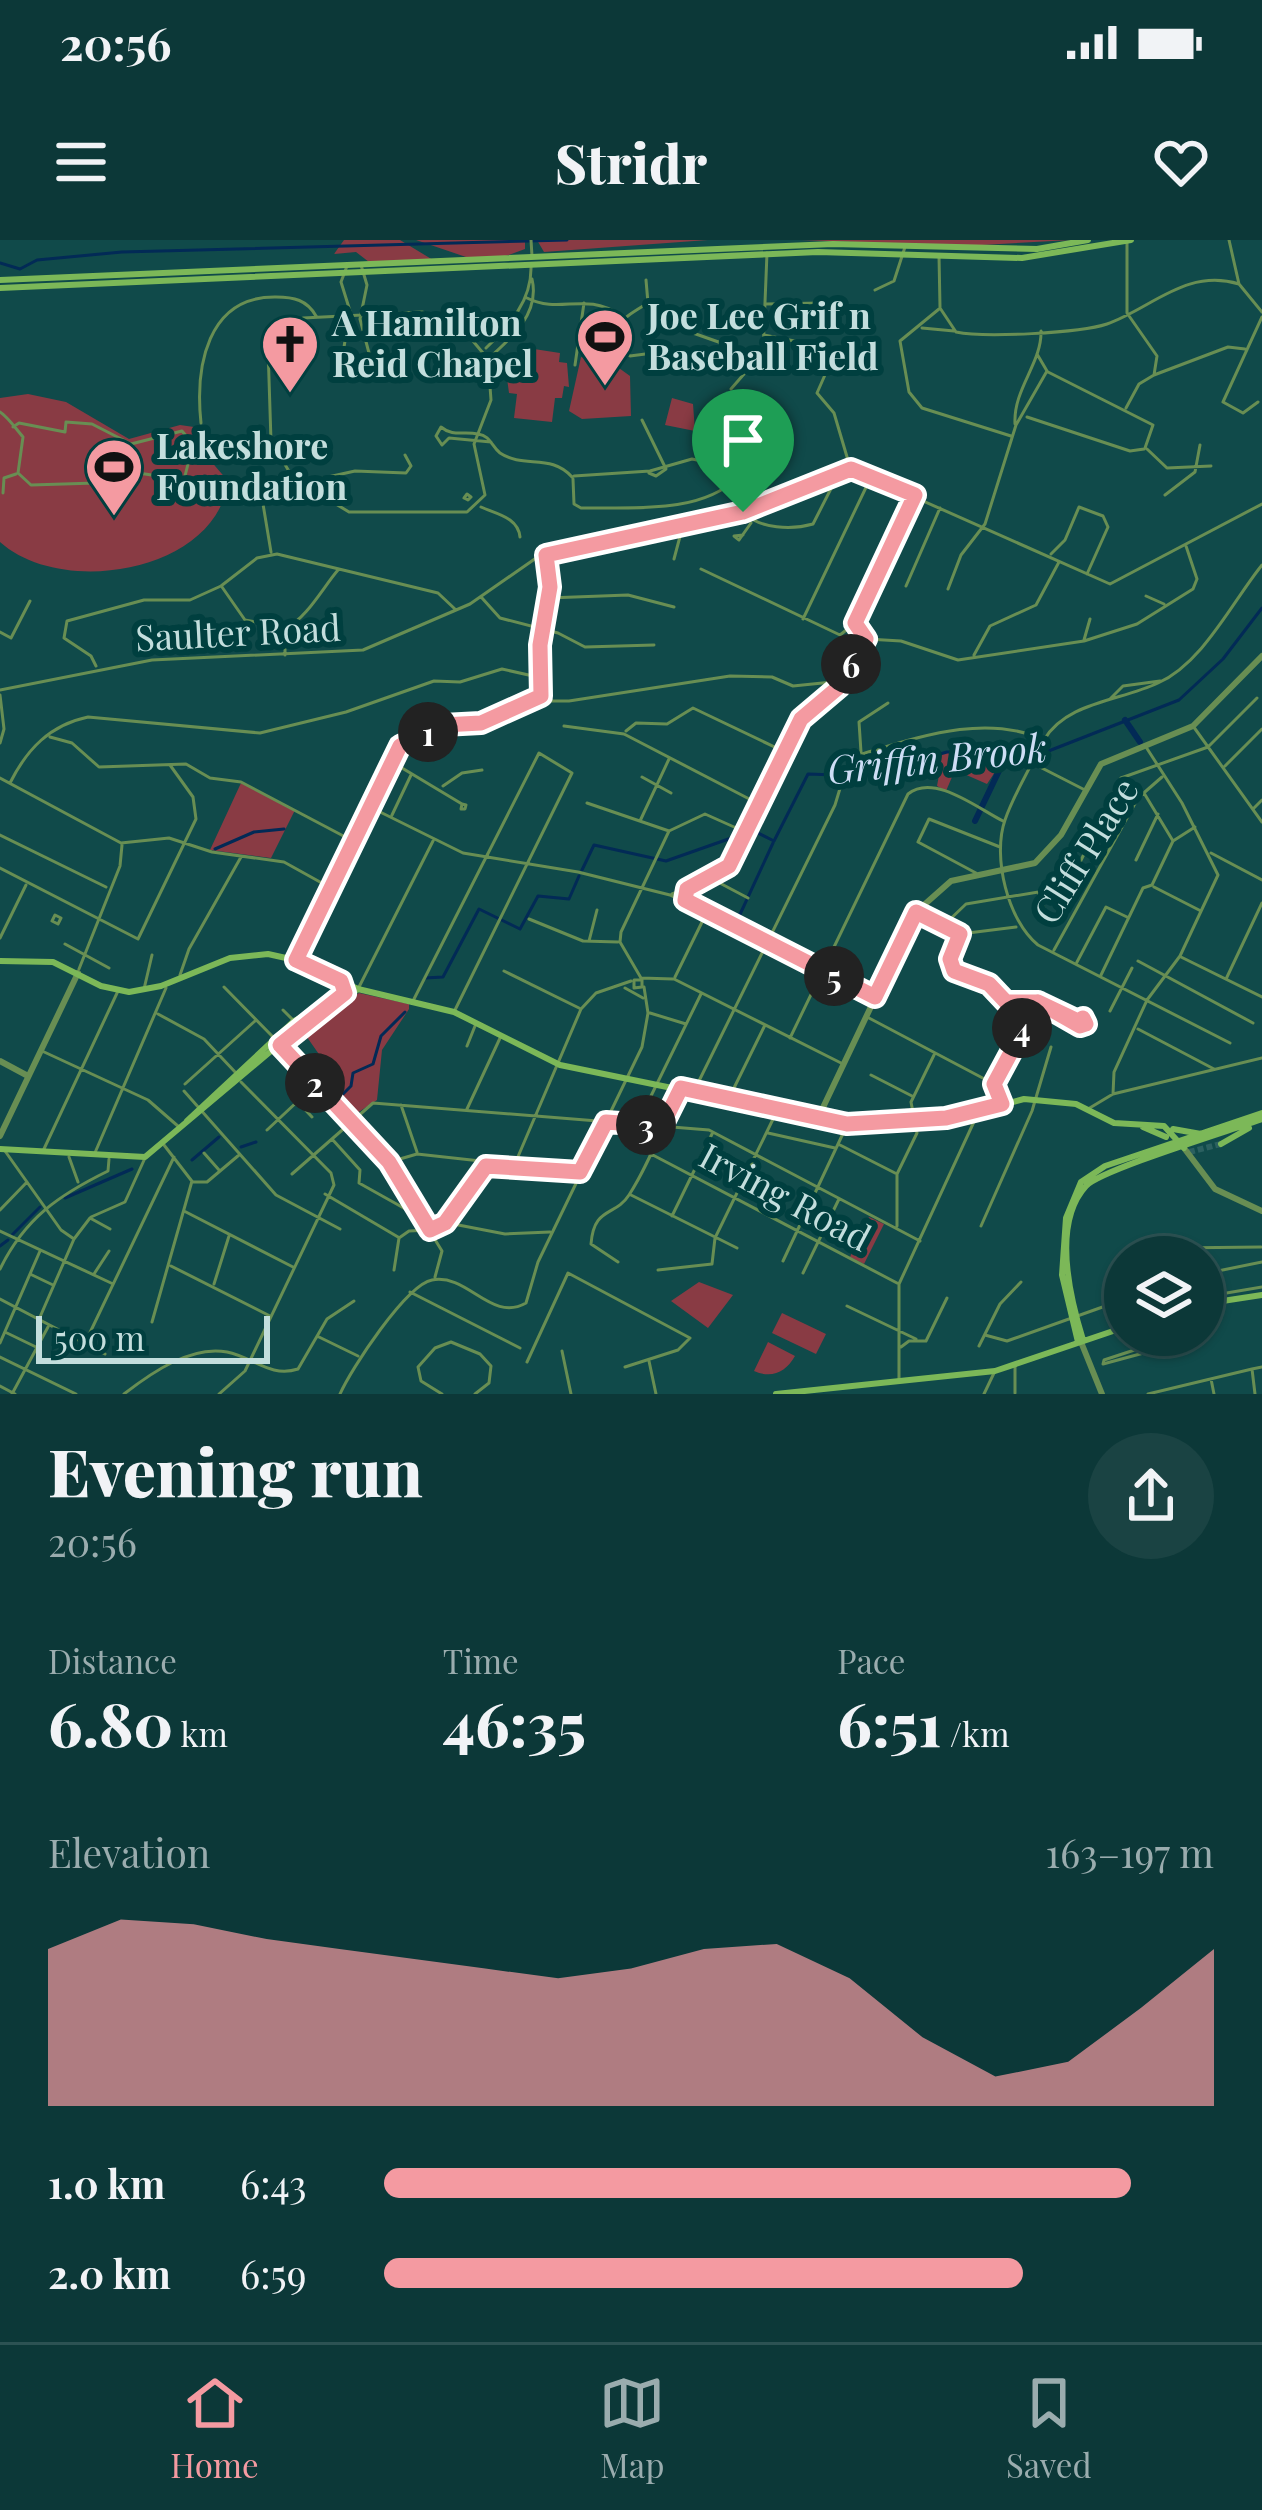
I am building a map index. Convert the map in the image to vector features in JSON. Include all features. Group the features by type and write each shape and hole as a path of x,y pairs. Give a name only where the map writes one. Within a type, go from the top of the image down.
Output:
{"main road":[{"path":"49,279 367,274 723,246 939,253 1128,240"},
{"path":"0,284 349,265 532,262"},
{"path":"0,961 53,962 118,991 144,991 250,954 296,960 358,989 454,1012 560,1065 847,1124 979,1112 1035,1100 1088,1109 1166,1137"},
{"path":"340,999 341,981"},
{"path":"277,1042 294,1021 358,989"},
{"path":"2,1149 142,1158 277,1042 340,999"},
{"path":"1183,1146 1262,1118"},
{"path":"1221,1144 1262,1118"},
{"path":"1080,1341 1068,1264 1073,1209 1083,1189 1110,1170 1262,1118"},
{"path":"1122,1124 1164,1126 1191,1135 1210,1133"},
{"path":"1164,1126 1183,1146"},
{"path":"1224,1297 1262,1291"},
{"path":"776,1394 847,1392 995,1371 1104,1334"}],"street":[{"path":"484,350 510,326 529,294 531,240"},
{"path":"1128,240 1127,313 1155,347 1154,375"},
{"path":"1229,240 1239,284 1262,315 1225,404 1243,413 1258,402"},
{"path":"731,389 762,356 766,250"},
{"path":"874,290 893,281 904,251"},
{"path":"939,253 940,308 956,332"},
{"path":"349,265 342,275 350,319 343,353 355,369 365,366 369,353 360,319 367,274 361,266"},
{"path":"646,280 649,303 622,317 616,338 633,357 653,353"},
{"path":"922,328 992,337 1100,326 1172,289 1214,280 1239,284"},
{"path":"529,294 534,302"},
{"path":"201,423 199,372 223,317 254,296 297,298 316,317"},
{"path":"534,302 584,301 622,317"},
{"path":"575,365 584,301"},
{"path":"488,358 514,334 534,302"},
{"path":"764,304 822,302"},
{"path":"940,308 922,328 900,341 902,368 916,404 1013,436"},
{"path":"436,313 465,327 484,350 491,400 476,436 485,495 479,506 466,512 356,514 299,484 271,441 268,348 279,330 316,317 350,319 436,313"},
{"path":"676,327 727,345 754,363"},
{"path":"948,589 961,555 986,524 1016,425 1017,398 1041,330"},
{"path":"764,335 830,348 832,359 817,393 834,413 851,469"},
{"path":"1255,335 1262,338"},
{"path":"1126,408 1139,385 1154,375 1232,345 1246,350"},
{"path":"1036,352 1047,371 1153,425 1145,448"},
{"path":"1016,425 1026,416 1047,371"},
{"path":"0,412 24,441 18,473 4,485 3,493"},
{"path":"1026,416 1130,451 1145,448"},
{"path":"642,420 664,464"},
{"path":"13,428 19,423 65,432 66,422 92,424 131,444 174,430 190,436 193,444 186,479 132,472 119,491 94,483 45,488 18,473"},
{"path":"449,436 476,436 507,456 556,463 572,477 574,504 580,508 668,506 728,486 738,476"},
{"path":"1165,495 1178,491 1198,464 1200,445"},
{"path":"1145,448 1167,467 1211,466"},
{"path":"299,484 355,471 406,473 411,466 405,455"},
{"path":"572,477 647,471 692,459 721,465 748,478 756,469"},
{"name":"Saulter Road","path":"0,693 152,660 363,650 457,611 482,598 520,565 546,555 743,512 851,469 986,524 1087,574"},
{"path":"743,512 752,521 813,524 840,471"},
{"path":"802,620 872,476"},
{"path":"262,492 271,554"},
{"path":"472,496 485,495"},
{"path":"700,569 832,634 845,634 855,623 915,495"},
{"path":"1050,556 1065,540 1079,507 1096,513 1108,527 1087,574 1115,583 1262,504"},
{"path":"479,506 502,514 520,537"},
{"path":"906,586 940,506"},
{"path":"743,535 737,532 734,538 742,538 752,521"},
{"path":"674,559 682,527"},
{"path":"866,639 901,640 958,660 1084,641 1137,624 1196,585 1186,544"},
{"path":"97,669 91,656 64,638 67,622 144,600 179,603 221,586 257,558 271,554 339,566 438,593 457,611"},
{"path":"537,681 548,598 546,555"},
{"path":"974,655 990,626 1036,605 1060,560"},
{"path":"694,1090 835,805 843,778 862,754 957,729 1015,730 1044,740 1058,720 1162,682 1205,641 1262,565"},
{"path":"221,586 245,620 285,627 302,619 315,593 339,566"},
{"path":"548,598 628,595 674,607"},
{"path":"1146,596 1165,605"},
{"path":"482,598 500,618 542,628 585,647 654,645"},
{"path":"0,632 11,638 30,601"},
{"path":"1084,641 1090,619"},
{"path":"855,623 866,639"},
{"path":"285,627 285,656"},
{"path":"670,895 713,878 729,866 807,710 842,681 866,639"},
{"path":"818,1118 916,912 940,887 963,878 1006,872 1050,851 1101,764 1193,725 1262,656"},
{"path":"10,783 32,748 69,722 109,716 267,732 434,681 460,682 502,669 517,669 537,681 550,699"},
{"path":"296,960 400,746 443,725 481,723 514,704 536,700 730,676 772,677 793,686 842,681"},
{"path":"536,700 543,690"},
{"path":"0,693 0,743"},
{"path":"1068,887 1119,780 1208,747 1257,698"},
{"path":"862,754 859,722 888,703"},
{"path":"624,734 633,724 659,726 693,708 784,752"},
{"path":"1193,725 1262,822"},
{"path":"564,726 624,734 759,804"},
{"path":"1222,768 1262,729"},
{"path":"46,735 72,743 98,767 186,764 210,778 241,782 353,841"},
{"path":"1144,745 1196,827 1218,875"},
{"path":"413,1002 534,755 554,760 570,770 454,1012"},
{"path":"639,823 669,758"},
{"path":"391,761 462,804"},
{"path":"1083,789 1033,761 1004,821 1002,847 1009,899 1019,926 1052,952 1230,1043"},
{"path":"1,871 138,939 196,819 195,802 170,765"},
{"path":"442,788 450,777 482,770"},
{"path":"391,817 412,773"},
{"name":"Cliff Place","path":"1052,952 1081,893 1103,868 1143,791 1163,776"},
{"path":"0,778 126,847 186,841 212,852 293,865 330,888"},
{"path":"642,778 671,793"},
{"path":"790,1038 915,788 936,787 1004,821"},
{"path":"1143,791 1173,841"},
{"path":"1252,810 1262,800"},
{"path":"587,803 669,831 705,814 745,832"},
{"path":"369,806 434,839 485,857 670,895 875,997"},
{"path":"1136,860 1158,814"},
{"path":"977,875 918,842 931,817 1002,847"},
{"path":"1152,885 1173,841 1196,827"},
{"path":"644,999 633,985 620,942 669,831"},
{"path":"0,835 109,888"},
{"path":"358,989 434,839"},
{"path":"0,1136 78,973 126,847"},
{"path":"1208,850 1262,880"},
{"path":"180,979 188,949 242,855"},
{"path":"1113,1094 1114,1072 1147,1000 1180,956 1226,862"},
{"path":"963,878 964,865"},
{"path":"713,878 748,898"},
{"path":"0,938 27,882"},
{"path":"1100,976 1143,887 1152,885 1200,910"},
{"path":"943,926 966,904 1068,887 1081,893"},
{"path":"687,889 687,904"},
{"path":"1038,892 1045,911"},
{"path":"58,915 65,902"},
{"path":"1226,979 1262,904"},
{"path":"1076,964 1103,910 1108,907 1128,918"},
{"path":"589,943 597,910"},
{"path":"916,912 960,934 1019,926"},
{"path":"674,979 706,914"},
{"path":"529,919 589,943 620,942"},
{"path":"960,934 950,959 957,973 1020,1004 1028,1015"},
{"path":"65,944 109,968"},
{"path":"144,991 152,955"},
{"path":"1180,956 1262,997"},
{"path":"1138,961 1253,1023"},
{"path":"340,1394 359,1357 410,1292 435,1279 461,1285 490,1305 523,1306 580,1172 642,1047 648,1013 640,978 631,968"},
{"path":"1111,1011 1132,968"},
{"path":"504,971 580,1009"},
{"path":"640,978 674,979 843,1064"},
{"path":"633,985 640,978"},
{"path":"514,1166 580,1009 596,993 654,980"},
{"path":"94,1157 158,1014 165,984"},
{"path":"224,987 389,1162 442,1250 435,1279"},
{"path":"42,1152 118,991"},
{"path":"649,1100 702,993"},
{"path":"1020,1004 1038,1002 1078,1021"},
{"path":"994,1084 1038,1002"},
{"path":"283,1010 294,1021"},
{"path":"648,1013 686,1025"},
{"path":"158,1014 204,1039 331,1173 334,1185 250,1360 219,1394"},
{"path":"866,1017 994,1084 1002,1104"},
{"path":"185,1084 256,1019"},
{"path":"467,1046 477,1022"},
{"path":"730,1098 765,1024"},
{"path":"1135,1028 1216,1070"},
{"path":"466,1110 502,1035"},
{"path":"981,1226 1035,1100 1052,1047"},
{"path":"40,1050 152,1102 180,1128"},
{"path":"896,1228 897,1174 917,1133 914,1097 934,1055"},
{"path":"1088,1109 1113,1094 1262,1058"},
{"path":"0,1061 28,1076"},
{"path":"267,1130 324,1072"},
{"path":"871,1075 914,1097"},
{"path":"618,1262 590,1240 602,1212 630,1194 681,1088"},
{"path":"184,1091 276,1195 340,1229"},
{"path":"297,1101 312,1117"},
{"path":"292,1174 374,1103 662,1126 713,1132 920,1241"},
{"path":"401,1104 418,1154"},
{"path":"658,1270 712,1264 715,1238 778,1109"},
{"path":"900,1383 898,1284 979,1112"},
{"path":"783,1261 847,1124"},
{"path":"672,1216 713,1132"},
{"path":"766,1132 838,1146 897,1174"},
{"path":"331,1137 360,1171 359,1183 419,1217"},
{"path":"162,1142 192,1181 203,1184 240,1154"},
{"path":"1183,1146 1215,1189 1262,1211"},
{"path":"2,1149 44,1208 74,1239"},
{"path":"204,1153 220,1171"},
{"name":"Irving Road","path":"650,1153 898,1284"},
{"path":"69,1154 79,1183"},
{"path":"389,1162 418,1154 486,1166 580,1172"},
{"path":"85,1343 174,1157"},
{"path":"0,1269 15,1238 44,1208 79,1183 108,1171 108,1158"},
{"path":"40,1319 74,1239 90,1218 125,1202 142,1158"},
{"path":"394,1270 399,1238 445,1223 486,1166"},
{"path":"152,1322 153,1301 170,1265 192,1181"},
{"path":"0,1210 27,1182"},
{"path":"630,1194 736,1248"},
{"path":"327,1195 399,1238"},
{"path":"803,1273 839,1198"},
{"path":"181,1210 295,1268"},
{"path":"90,1218 110,1229"},
{"path":"445,1223 505,1234 552,1233"},
{"path":"0,1231 113,1284"},
{"path":"213,1287 230,1235"},
{"path":"1224,1247 1261,1247"},
{"path":"0,1343 40,1250"},
{"path":"93,1276 109,1252"},
{"path":"1224,1270 1262,1262"},
{"path":"170,1265 271,1317"},
{"path":"527,1362 568,1273 684,1332 689,1342 625,1367"},
{"path":"30,1274 55,1286"},
{"path":"980,1346 1000,1304 1021,1282"},
{"path":"410,1292 520,1348"},
{"path":"899,1352 906,1342 926,1341 947,1298"},
{"path":"0,1299 105,1354"},
{"path":"124,1394 184,1356 220,1351 274,1372 291,1371 306,1362 327,1318 354,1301"},
{"path":"847,1306 917,1341"},
{"path":"986,1335 1007,1341 1104,1306"},
{"path":"0,1387 13,1394 50,1325"},
{"path":"5,1331 38,1348"},
{"path":"319,1337 359,1357"},
{"path":"1090,1369 1102,1364 1174,1337 1178,1340 1102,1364"},
{"path":"1080,1341 1102,1394"},
{"path":"442,1394 421,1381 418,1367 435,1348 451,1342 480,1354 490,1366 488,1382 476,1394"},
{"path":"562,1351 572,1394"},
{"path":"0,1357 76,1394"},
{"path":"648,1359 656,1394"},
{"path":"1015,1365 1015,1393"},
{"path":"1148,1394 1262,1367"},
{"path":"1252,1369 1256,1394"},
{"path":"984,1394 995,1371"},
{"path":"1211,1378 1214,1394"},
{"path":"989,1384 1003,1383"}],"shaded area":[{"path":"344,240 400,240 433,260 369,262 356,252 334,254"},
{"path":"416,240 525,240 525,249 503,257 466,257"},
{"path":"537,240 708,240 544,252"},
{"path":"801,240 1071,240 964,246"},
{"path":"521,347 560,353 559,362 567,363 569,387 564,386 562,398 555,398 552,422 514,418 517,394 509,393 506,371 512,358 520,358"},
{"name":"Joe Lee Grif n Baseball Field","path":"581,357 612,363 630,376 631,416 582,419 569,411"},
{"path":"28,394 66,402 129,439 180,425 208,429 214,441 209,459 228,481 218,512 196,537 167,555 133,567 60,569 27,559 0,542 0,398"},
{"path":"672,398 693,404 695,431 665,425"},
{"path":"745,435 784,454 779,469 738,450"},
{"path":"947,752 1007,754 987,784 955,770 946,791 937,786 941,764 925,757"},
{"path":"241,783 295,810 271,858 210,850"},
{"path":"359,993 409,1004 409,1009 382,1050 377,1100 351,1117 318,1081 330,1070 302,1030"},
{"path":"869,1217 884,1224 864,1264 850,1257"},
{"path":"699,1282 733,1295 708,1328 671,1301"},
{"path":"782,1313 826,1334 816,1354 772,1333"},
{"path":"768,1342 795,1356 773,1374 754,1371"}],"waterway":[{"path":"0,263 20,269 37,260 122,252 567,240"},
{"name":"Griffin Brook","path":"750,829 774,841 808,774 863,776 947,752 1046,752 1179,700 1223,659 1262,608"},
{"path":"1125,720 1140,742"},
{"path":"975,821 1007,754"},
{"path":"215,849 254,832 284,829"},
{"name":"Griffin Brook","path":"582,870 594,845 666,861 737,836"},
{"path":"736,923 773,843"},
{"name":"Griffin Brook","path":"425,978 443,977 479,909 520,929 538,896 569,899 579,876"},
{"name":"Griffin Brook","path":"336,1101 351,1086 353,1073 373,1064 381,1036 405,1012"},
{"name":"Griffin Brook","path":"192,1160 219,1137"},
{"name":"Griffin Brook","path":"241,1147 256,1142"},
{"name":"Griffin Brook","path":"65,1198 132,1169"},
{"name":"Griffin Brook","path":"12,1235 40,1207"},
{"name":"Griffin Brook","path":"0,1246 8,1240"}],"tunnel":[{"path":"1189,1152 1221,1144"}],"place":[{"name":"Joe Lee Grif n Baseball Field","path":"605,388"},
{"name":"A Hamilton Reid Chapel","path":"290,395"},
{"name":"Lakeshore Foundation","path":"114,518"}],"route":[{"path":"743,512 546,555 550,587 537,681 541,696 514,704 481,723 443,725 400,746 296,960 341,981 345,993 280,1045 389,1162 430,1230 436,1232 445,1223 486,1166 580,1172 606,1122 662,1126 681,1088 847,1124 957,1117 1002,1104 994,1084 1038,1002 1078,1021 1083,1018 1086,1024 1080,1026 1078,1021 1046,1004 1038,1002 1031,1001 1006,1002 989,984 954,971 950,959 960,934 916,912 875,997 687,904 683,895 687,889 719,876 729,866 807,710 840,686 866,639 855,623 915,495 851,469 743,512"}]}
